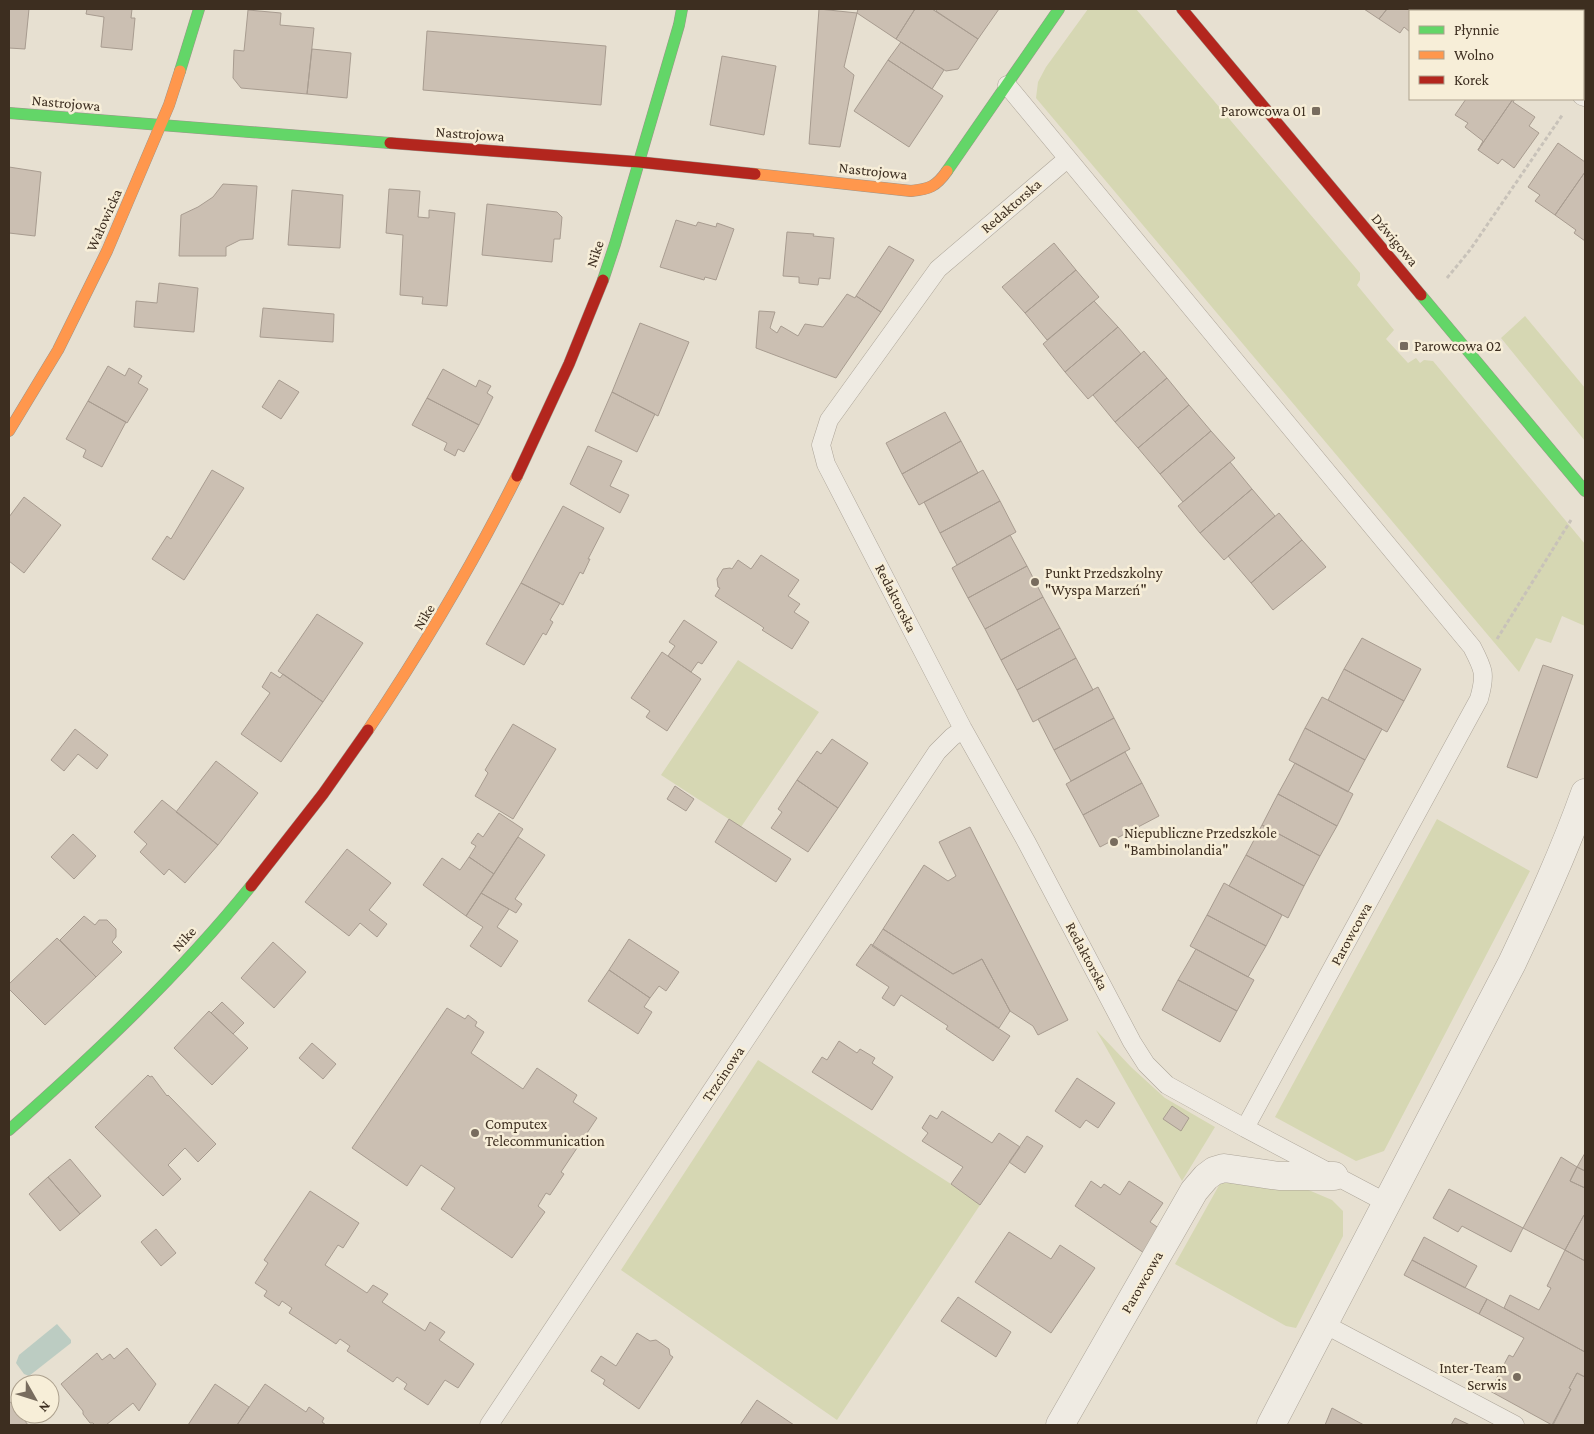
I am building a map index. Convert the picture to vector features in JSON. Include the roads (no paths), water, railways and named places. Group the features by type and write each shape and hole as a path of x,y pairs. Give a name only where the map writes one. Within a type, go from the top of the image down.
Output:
{"street":[{"name":"Wałowicka","path":"9,431 58,350 107,251 169,105 199,9"},
{"name":"Nike","path":"9,1130 73,1073 160,988 240,900 346,764 405,677 446,609 487,537 556,393 608,265 679,25 682,9"},
{"path":"1007,85 1059,9"},
{"name":"Dźwigowa","path":"1182,9 1585,491"},
{"name":"Nastrojowa","path":"9,113 639,162 911,191 928,188 942,178 1007,85"},
{"path":"1271,1425 1512,963 1570,838 1585,792"},
{"name":"Parowcowa","path":"1060,1425 1194,1190 1206,1177 1214,1170 1224,1168 1279,1176 1334,1176"}],"lane":[{"path":"1007,85 1066,158"},
{"name":"Parowcowa","path":"1066,158 1472,648 1482,666 1484,680 1479,698 1245,1128 1387,1203"},
{"name":"Redaktorska","path":"1066,158 938,270 830,420 821,445 826,464 963,729 1027,843 1132,1042 1146,1064 1167,1085 1245,1128"},
{"name":"Trzcinowa","path":"489,1425 937,752 963,729"},
{"path":"1324,1324 1515,1425"}],"place":[{"name":"Parowcowa 01","path":"1316,111"},
{"name":"Parowcowa 02","path":"1404,346"},
{"name":"Punkt Przedszkolny \"Wyspa Marzeń\"","path":"1035,582"},
{"name":"Niepubliczne Przedszkole \"Bambinolandia\"","path":"1114,842"},
{"name":"Computex Telecommunication","path":"475,1133"},
{"name":"Inter-Team Serwis","path":"1517,1377"}]}
